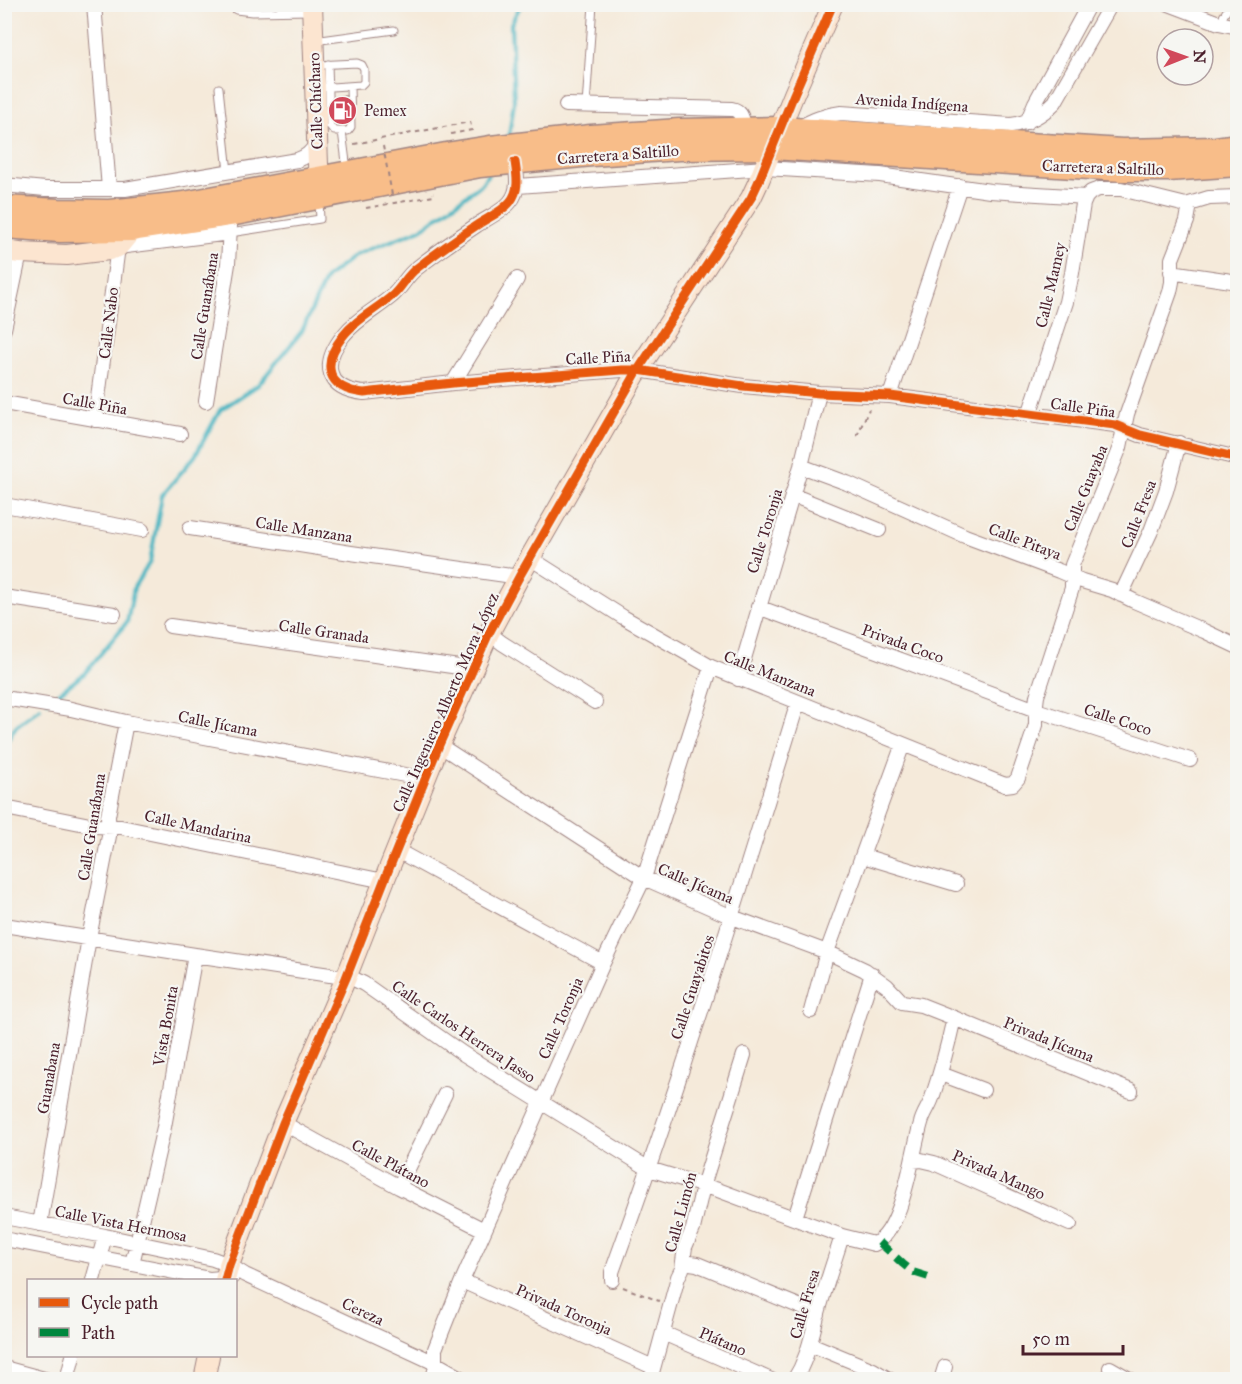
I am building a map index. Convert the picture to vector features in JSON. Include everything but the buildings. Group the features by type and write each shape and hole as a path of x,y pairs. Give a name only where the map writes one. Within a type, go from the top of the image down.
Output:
{"main road":[{"name":"Carretera a Saltillo","path":"4,207 109,211 134,209 319,187 635,132 745,128 778,143 1121,179 1168,170 1238,165"},
{"name":"Carretera a Saltillo","path":"4,227 125,239 230,224 319,187 347,172 502,156 592,154 778,143 1122,150 1238,145"}],"street":[{"path":"94,4 109,189"},
{"name":"Calle Ingeniero Alberto Mora López","path":"231,1275 283,1123 346,978 439,745 489,633 638,370 750,198 778,143 834,4"},
{"path":"1027,122 1089,4"},
{"name":"Avenida Indígena","path":"778,143 818,118 840,113 1011,125 1027,122 1046,112 1055,102 1111,4"},
{"path":"1169,4 1219,23 1238,27"},
{"name":"Calle Chícharo","path":"312,8 313,42 321,64 322,88 316,144 319,187"},
{"path":"566,105 735,110 740,114 745,128"},
{"path":"502,156 518,186 778,143 880,175 990,191 1086,197 1091,192 1121,179 1149,196 1190,204 1209,198 1238,197"},
{"path":"4,185 45,189 109,189 144,186 297,160 305,157 316,144"},
{"name":"Calle Piña","path":"518,186 510,202 503,208 455,239 414,270 394,295 349,329 338,344 330,361 330,371 336,382 350,390 364,393 453,382 638,370 743,386 883,396 1115,425 1140,435 1238,458"},
{"path":"883,396 960,186"},
{"name":"Calle Mamey","path":"1029,415 1066,303 1086,197"},
{"name":"Calle Guayaba","path":"1013,784 1018,778 1036,724 1037,696 1072,588 1072,565 1120,447 1127,414 1170,292 1172,259 1187,221 1190,204"},
{"name":"Calle Guanábana","path":"206,401 228,264 230,224"},
{"path":"4,330 12,252 67,255 109,250 125,239"},
{"name":"Calle Nabo","path":"95,420 125,239"},
{"path":"1171,272 1238,282"},
{"path":"453,382 517,279"},
{"name":"Calle Toronja","path":"738,679 801,466 819,393"},
{"name":"Calle Piña","path":"4,403 180,434"},
{"name":"Calle Fresa","path":"1121,595 1151,531 1166,491 1179,443"},
{"name":"Calle Pitaya","path":"801,466 847,483 965,536 1082,581 1112,590 1238,647"},
{"path":"792,495 879,531"},
{"path":"4,505 142,530"},
{"name":"Calle Manzana","path":"190,528 519,577"},
{"name":"Calle Manzana","path":"530,558 623,617 711,667 1005,784 1013,784"},
{"path":"4,597 114,614"},
{"name":"Privada Coco","path":"758,607 1036,710"},
{"name":"Calle Granada","path":"170,626 473,669"},
{"path":"489,633 595,702"},
{"name":"Calle Toronja","path":"433,1380 435,1349 462,1281 603,963 644,878 711,667"},
{"name":"Calle Jícama","path":"4,698 71,709 126,722 426,779"},
{"name":"Calle Guayabitos","path":"612,1280 612,1272 649,1169 732,916 798,702"},
{"name":"Calle Coco","path":"1036,710 1190,760"},
{"name":"Calle Guanábana","path":"88,938 108,836 108,816 126,722"},
{"path":"811,1011 827,952 903,744"},
{"name":"Calle Jícama","path":"439,745 644,878 732,916 827,952 872,974 902,1002 921,1005 954,1018"},
{"name":"Calle Mandarina","path":"4,809 95,826 121,827 384,881"},
{"path":"396,850 603,963"},
{"path":"863,856 956,884"},
{"name":"Calle Carlos Herrera Jasso","path":"4,925 346,978 364,984 462,1053 649,1169 842,1236 874,1244 884,1238 899,1207 913,1161"},
{"name":"Guanabana","path":"40,1224 88,938"},
{"name":"Vista Bonita","path":"132,1264 168,1102 195,955"},
{"path":"795,1218 872,974"},
{"path":"913,1161 921,1120 931,1102 954,1018"},
{"name":"Privada Jícama","path":"954,1018 1131,1091"},
{"name":"Calle Limón","path":"652,1373 683,1262 685,1246 693,1230 703,1186 744,1055"},
{"path":"940,1074 983,1090"},
{"path":"399,1187 445,1094"},
{"name":"Calle Plátano","path":"283,1123 399,1187 484,1230"},
{"name":"Privada Mango","path":"913,1161 934,1163 1070,1224"},
{"name":"Calle Vista Hermosa","path":"4,1217 213,1259 231,1275"},
{"path":"94,1279 105,1236"},
{"name":"Calle Fresa","path":"794,1380 803,1365 810,1344 842,1236"},
{"path":"4,1239 210,1279 231,1275"},
{"path":"683,1262 697,1264 818,1314"},
{"name":"Cereza","path":"231,1275 435,1363 465,1380"},
{"name":"Privada Toronja","path":"462,1281 652,1373"},
{"name":"Plátano","path":"663,1333 771,1380"},
{"path":"810,1344 873,1370 890,1380"},
{"path":"67,1380 74,1357"},
{"path":"204,1380 209,1357"},
{"path":"4,1368 48,1380"},
{"path":"1110,1368 1131,1380"}],"lane":[{"path":"228,4 236,10 252,12 312,8"},
{"path":"586,106 593,4"},
{"path":"1219,23 1227,10 1237,4"},
{"path":"313,42 394,30"},
{"path":"321,64 357,63 362,64 364,69 364,82 361,85 322,88 330,126 334,131 348,131 351,125 350,86"},
{"path":"219,88 228,172"},
{"path":"342,131 347,172"}],"path":[{"path":"344,146 470,122 472,130 450,134"},
{"path":"383,146 392,195"},
{"path":"857,436 883,396"},
{"path":"612,1280 617,1285 670,1305"}],"waterway":[{"path":"509,136 514,102 511,24 521,4"},
{"path":"48,701 84,674 127,622 134,587 150,562 162,495 195,456 220,410 258,385 302,331 326,278 356,255 421,229 482,184 488,174"},
{"path":"4,746 16,726 40,708"}],"marked path":[{"path":"879,1242 913,1272 935,1279"}],"cycle path":[{"path":"225,1279 283,1123 346,978 439,745 489,633 638,370 751,198 833,4"},
{"path":"515,162 517,188 507,206 417,268 393,295 360,319 343,336 336,346 330,365 335,381 351,391 364,393 453,383 638,370 743,386 819,393 890,396 1115,425 1140,435 1238,458"}],"place":[{"name":"Pemex","path":"343,110"}]}
